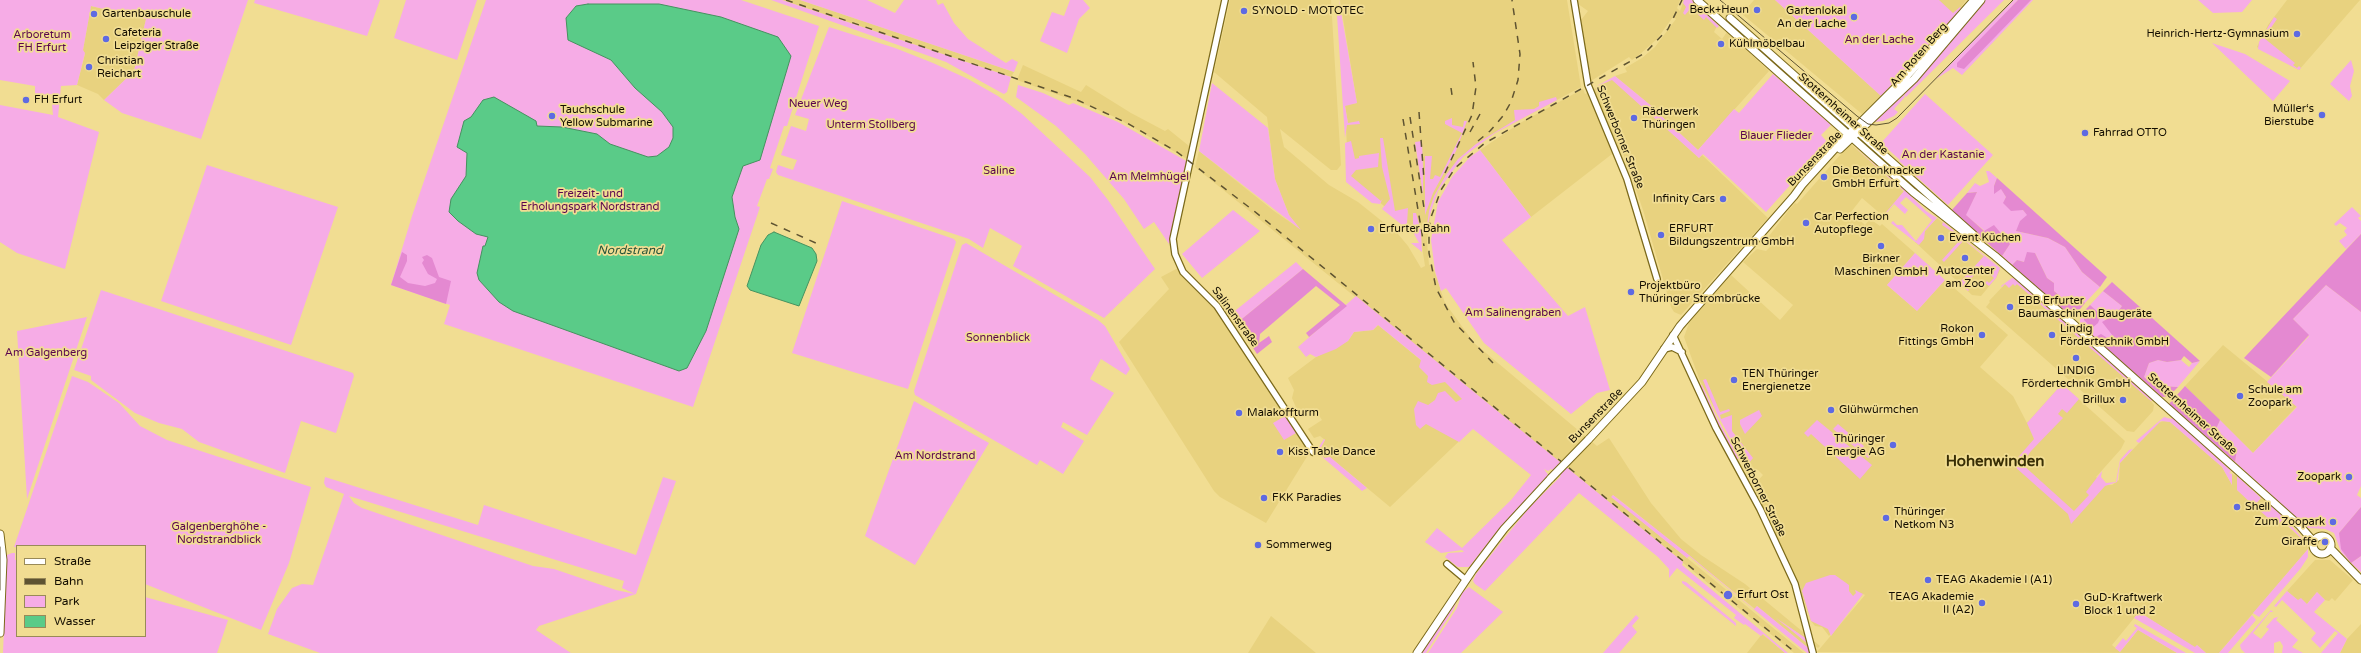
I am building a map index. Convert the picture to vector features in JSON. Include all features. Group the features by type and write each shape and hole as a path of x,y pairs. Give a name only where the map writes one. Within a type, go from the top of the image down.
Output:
{"main road":[{"name":"Stotternheimer Straße","path":"1697,0 1995,256 2316,540"},
{"name":"Am Roten Berg","path":"1853,133 1907,76 1974,0"},
{"name":"Am Roten Berg","path":"1853,133 1914,79 1981,0"},
{"name":"Stotternheimer Straße","path":"1730,18 1853,133"},
{"name":"Bunsenstraße","path":"1417,653 1466,580 1504,529 1624,403 1642,382 1674,335 1802,185 1853,133"},
{"path":"0,534 3,560 0,633"},
{"path":"2329,551 2317,552 2316,540 2328,539 2329,551 2361,580"}],"street":[{"name":"Salinenstraße","path":"1225,0 1173,239 1175,254 1183,272 1217,306 1313,452"},
{"name":"Schwerborner Straße","path":"1574,0 1588,85 1627,179 1657,278"},
{"name":"Schwerborner Straße","path":"1674,335 1716,428 1760,509 1795,584 1813,653"},
{"path":"1664,349 1672,347 1682,352"},
{"path":"1447,564 1466,580"}],"shaded area":[{"path":"782,0 800,0 1014,72 1011,77"},
{"path":"1230,0 1331,0 1341,165 1337,170 1331,170 1280,129 1284,147 1329,185 1358,202 1398,234 1408,246 1421,268 1425,266 1420,233 1414,230 1348,177 1346,124 1348,123 1345,105 1357,103 1340,0 1567,0 1581,87 1495,133 1471,149 1457,163 1438,191 1431,211 1427,241 1429,265 1432,264 1445,303 1474,343 1597,446 1609,438 1651,503 1681,539 1701,555 1745,584 1820,646 1818,648 1781,621 1808,644 1807,647 1757,606 1755,609 1613,495 1612,497 1804,653 1794,653 1195,167 1199,151 1274,211 1300,229 1289,215 1275,179 1267,117 1214,72"},
{"path":"1578,0 1680,0 1677,8 1680,11 1684,0 1692,0 1718,24 1714,32 1722,39 1727,32 1769,71 1698,150 1659,114 1660,113 1615,76 1627,72 1625,68 1642,58 1655,47 1676,19 1673,17 1657,39 1639,55 1632,60 1629,57 1591,81 1581,20 1588,11 1578,4"},
{"path":"1754,0 1775,0 1881,96 1862,114 1742,14"},
{"path":"1936,0 1966,0 1954,17"},
{"path":"2018,0 2031,0 1964,69 1957,67 1957,63"},
{"name":"Heinrich-Hertz-Gymnasium","path":"2287,0 2360,0 2299,70 2257,47 2268,25"},
{"path":"91,6 146,19 134,71 104,100 98,94 77,85 85,54 83,50"},
{"path":"1023,65 1081,92 1086,85 1131,113 1165,131 1168,129 1189,146 1187,159 1117,118 1089,106 1017,80"},
{"path":"1612,79 1699,158 1702,155 1768,218 1681,315 1674,312 1671,307 1643,210 1621,147 1531,217 1480,150 1520,123 1583,89 1585,94"},
{"path":"1852,145 1904,192 1883,216 1862,198 1851,212 1865,225 1870,219 1880,226 1882,224 1915,253 1887,285 1917,311 1945,280 2008,335 1980,367 2013,396 2027,423 2062,384 2125,441 2121,449 2096,477 2105,485 2112,485 2119,480 2120,463 2158,423 2164,421 2170,422 2222,467 2232,485 2232,474 2237,476 2237,490 2254,505 2261,498 2266,502 2264,503 2276,526 2281,520 2307,544 2308,549 2219,653 2206,653 2197,645 2195,648 2139,612 2112,645 2120,652 2138,630 2177,653 1817,652 1865,595 1863,594 1829,636 1822,627 1815,626 1811,621 1796,577 1753,486 1763,475 1758,470 1746,466 1700,381 1684,337 1689,323 1731,275 1780,320 1793,305 1743,262 1757,249 1766,251 1771,246 1769,236 1789,210 1795,203 1797,204 1848,146"},
{"path":"1997,178 2107,277 2100,287 2082,272 2065,247 2048,238 2016,231 2020,221 2027,215 2023,210 2011,211 2003,203 2006,197 2001,189 1994,194 1994,186"},
{"path":"1977,192 1966,215 1984,231 1994,225 2010,244 2002,256 1951,211 1967,193"},
{"path":"1937,218 2000,270 1996,278 1981,296 1972,295 1915,242"},
{"path":"2361,234 2361,312 2326,285 2293,319 2309,335 2271,377 2244,358"},
{"path":"402,252 407,255 407,261 400,277 408,283 425,286 435,283 437,279 428,274 422,263 424,260 422,257 427,255 432,258 439,277 451,281 446,304 391,285"},
{"path":"2027,252 2035,253 2047,278 2054,283 2054,291 2068,303 2081,300 2085,303 2076,314 2067,314 2012,265 2017,260 2024,262"},
{"path":"1178,268 1213,304 1308,451 1308,455 1266,523 1220,497 1214,491 1119,342 1169,289 1161,277"},
{"path":"1303,269 1347,306 1309,337 1306,333 1340,305 1316,286 1260,334 1259,343 1269,336 1272,342 1257,354 1237,323"},
{"path":"2112,282 2200,361 2192,363 2184,356 2181,360 2167,362 2158,360 2149,363 2144,377 2154,386 2178,387 2169,396 2162,397 2094,338 2101,334 2109,339 2113,336 2102,322 2117,313 2122,306 2103,291"},
{"path":"2005,284 2017,284 2035,298 2151,401 2154,405 2153,411 2134,432 2127,431 1986,307 1990,302 1989,301"},
{"path":"2090,305 2101,315 2098,323 2092,328 2084,320 2084,311"},
{"path":"1378,325 1468,399 1472,429 1390,507 1330,457 1324,458 1319,451 1325,440 1320,436 1314,438 1308,429 1322,420 1314,408 1300,417 1292,398 1294,390 1288,378 1316,357 1348,341 1354,332 1373,330"},
{"name":"Schule am Zoopark","path":"2223,345 2297,406 2253,453 2185,386"},
{"path":"2185,386 2220,420 2216,429 2237,449 2235,462 2169,404"},
{"path":"2361,507 2361,556 2351,563 2341,549 2339,533"},
{"path":"2315,560 2330,560 2353,580 2335,601 2332,598 2329,601 2325,600 2317,592 2307,604 2298,601 2287,591"},
{"path":"1271,616 1316,653 1248,653"},
{"path":"2361,624 2361,653 2340,653 2347,639"},
{"path":"1762,634 1785,653 1747,653"}],"green space":[{"name":"Arboretum FH Erfurt","path":"0,0 248,0 201,139 122,113 104,100 134,71 146,19 91,6 83,50 85,53 77,85 61,86 58,117 99,132 65,269 17,253 0,242 0,105 53,115 51,94 35,95 35,86 0,80"},
{"path":"255,0 380,0 367,36 254,3"},
{"path":"406,0 477,0 457,60 394,38"},
{"name":"Nordstrand","path":"486,0 741,0 819,26 787,126 784,126 770,168 773,169 769,179 767,179 757,206 760,207 693,407 444,324 450,305 391,285 412,216"},
{"path":"771,0 782,0 1011,77 1007,92 1004,94 946,62"},
{"path":"800,0 867,0 895,13 904,0 936,0 938,5 943,3 954,23 968,39 1006,63 1012,59 1018,62 1014,72"},
{"path":"1070,0 1083,0 1090,8 1079,19 1067,53 1040,41 1052,12 1064,16"},
{"path":"1339,0 1357,103 1345,106 1348,123 1359,121 1360,124 1347,125 1345,138 1337,15 1340,14"},
{"path":"1684,0 1692,0 1719,26 1717,28 1706,17 1704,20 1691,8 1685,15 1683,13 1686,7 1683,3"},
{"name":"An der Lache","path":"1775,0 1939,0 1953,13 1960,7 1962,9 1881,96"},
{"path":"1985,0 2004,0 1906,97 1904,95 1907,90"},
{"path":"2014,0 2018,0 1956,66 2031,0 2033,0 1962,75 1953,68 1936,79"},
{"path":"2198,0 2252,0 2242,12 2213,13"},
{"path":"2274,17 2277,19 2264,38 2295,63 2293,65 2297,68 2299,66 2301,68 2299,70 2258,49 2259,42"},
{"path":"829,27 895,48 933,63 968,79 998,96 1022,114 1090,177 1108,200 1155,269 1104,318 1013,266 1022,246 990,228 983,248 969,239 778,175 776,172 778,165 793,170 797,160 781,155 791,126 806,131 809,119 795,115"},
{"path":"2212,43 2245,54 2290,81 2273,101"},
{"path":"2351,60 2354,71 2350,86 2352,96 2349,101 2330,84"},
{"name":"Blauer Flieder","path":"1773,74 1831,125 1821,135 1828,143 1766,212 1703,154 1699,158 1612,80 1595,87 1615,76 1660,113 1659,114 1698,150 1734,109 1739,113"},
{"path":"1212,83 1268,128 1275,179 1289,215 1301,230 1199,151"},
{"name":"Am Melmhügel","path":"1018,85 1043,93 1069,105 1073,103 1118,122 1188,162 1169,244 1154,222 1144,229 1124,199 1085,154 1056,126 1016,97"},
{"name":"An der Kastanie","path":"1925,94 1993,155 1948,205 1881,143"},
{"path":"1903,95 1905,97 1894,109 1898,112 1894,116 1883,121 1874,122"},
{"path":"1556,97 1557,100 1495,133 1463,157 1438,191 1431,211 1426,233 1429,211 1434,196 1446,175 1458,159 1476,144 1515,120 1514,110 1534,109 1539,106 1539,102"},
{"path":"1452,118 1452,125 1463,127 1464,121 1467,121 1456,151 1433,193 1425,215 1425,156 1432,156 1430,179 1433,179 1435,175 1440,177 1462,133 1445,124 1445,121"},
{"path":"1380,138 1383,138 1395,211 1408,208 1407,224 1402,225 1382,209 1390,199 1382,167"},
{"path":"1351,141 1355,159 1359,158 1359,156 1379,153 1378,167 1356,170 1351,176 1381,201 1383,198 1380,204 1372,203 1346,182 1345,143"},
{"path":"1422,141 1423,168 1423,195 1415,142"},
{"path":"1852,145 1907,192 1926,211 1937,218 1925,231 1924,239 1919,245 1891,223 1893,221 1897,225 1902,225 1916,241 1932,220 1906,197 1900,203 1908,210 1905,214 1894,204 1884,216 1887,219 1883,216 1904,191"},
{"name":"Am Salinengraben","path":"1480,150 1531,217 1502,240 1568,316 1585,307 1610,390 1597,393 1571,414 1484,343 1446,288 1441,291 1435,271 1431,240 1438,202 1452,177 1470,157"},
{"path":"207,165 338,207 291,345 161,301"},
{"path":"1986,171 1989,171 1997,178 1994,186 1994,193 2001,188 2006,197 2004,203 2011,210 2023,210 2028,215 2016,231 2048,238 2065,247 2082,272 2100,287 2085,303 2081,300 2068,303 2054,291 2054,283 2047,278 2035,253 2024,262 2017,260 2012,265 2002,256 2010,244 1994,226 1985,231 1965,215 1977,192 1967,193 1975,183 1980,186 1989,182"},
{"path":"842,201 954,239 956,242 908,389 792,353"},
{"path":"2352,207 2361,216 2358,218 2361,221 2361,234 2346,249 2339,241 2347,235 2344,231 2347,228 2340,223 2336,226 2334,224"},
{"path":"1233,210 1260,231 1202,278 1182,254"},
{"path":"1413,213 1416,213 1421,231 1422,252 1411,243 1419,243 1413,232"},
{"path":"1943,222 2000,268 1996,278 1989,286 1985,283 1987,281 1989,283 1994,278 1981,266 1965,286 1969,290 1968,291 1962,286 1960,282 1984,256 1964,240 1944,262 1942,260 1959,241 1960,237 1942,225"},
{"name":"Sonnenblick","path":"966,243 1098,320 1105,326 1130,369 1126,375 1101,359 1090,379 1114,393 1087,435 1063,422 1061,427 1084,441 1063,474 1040,460 1037,465 915,395 914,391 962,245"},
{"path":"1915,253 1945,280 1917,311 1887,285"},
{"path":"1296,262 1303,269 1237,323 1231,314"},
{"path":"2012,278 2017,279 2153,399 2151,401 2017,284 2015,286 2013,284 2009,288 2005,284 2002,287 2001,286"},
{"path":"2326,285 2361,312 2361,486 2357,495 2361,498 2361,507 2339,533 2345,555 2351,563 2341,552 2334,533 2325,529 2308,528 2235,462 2237,449 2216,429 2220,420 2253,453 2297,407 2267,382 2309,336 2293,319"},
{"path":"101,290 353,373 354,376 336,433 301,421 285,473 199,442 182,429 159,423 135,413 91,380 91,376 74,370"},
{"path":"2103,291 2122,306 2117,313 2104,319 2114,336 2109,339 2094,338 2080,326 2080,316 2084,311 2085,315 2092,307 2090,305"},
{"path":"1356,296 1683,562 1682,565 1788,653 1785,653 1763,634 1761,636 1734,618 1736,615 1677,568 1669,578 1669,569 1658,557 1579,493 1485,591 1475,584 1473,581 1476,574 1498,546 1529,508 1561,476 1551,469 1548,471 1544,469 1549,476 1498,530 1469,567 1458,567 1445,557 1448,553 1464,552 1462,550 1441,553 1425,542 1437,528 1462,548 1511,500 1531,475 1473,429 1459,442 1426,424 1420,429 1416,425 1414,409 1418,401 1428,405 1435,400 1438,393 1445,391 1456,402 1462,399 1445,382 1432,385 1427,382 1428,376 1419,367 1421,360 1378,325 1373,330 1354,332 1348,341 1336,349 1316,357 1310,354 1306,357 1298,347"},
{"name":"Am Galgenberg","path":"87,317 27,499 17,331"},
{"path":"2158,360 2167,362 2181,360 2189,367 2192,363 2200,361 2178,387 2155,386 2144,377 2149,363"},
{"name":"Galgenberghöhe - Nordstrandblick","path":"72,376 88,382 119,403 140,426 167,440 311,487 289,563 261,630 146,584 146,545 16,545 16,547 14,547"},
{"path":"1706,379 1720,412 1729,409 1730,411 1720,415 1721,419 1732,415 1732,431 1753,458 1748,464 1745,465 1717,414 1703,380"},
{"path":"2062,384 2079,399 2067,413 2062,409 2058,414 2063,418 2031,451 2022,464 2074,511 2089,495 2086,492 2102,471 2101,477 2106,483 2116,482 2120,460 2129,450 2133,449 2120,463 2117,482 2105,486 2071,524 2068,514 2014,466 2014,462 2034,439 2027,423"},
{"path":"1702,385 1716,416 1739,458 1736,460 1714,417 1700,386"},
{"name":"Am Nordstrand","path":"914,401 989,443 915,565 865,536"},
{"path":"1759,410 1762,416 1745,434 1740,424 1740,420"},
{"path":"1285,416 1296,433 1284,440 1273,423"},
{"path":"2164,417 2171,419 2173,417 2207,446 2206,448 2231,471 2229,473 2232,474 2232,485 2222,467 2170,422 2161,421 2139,443 2136,441"},
{"path":"1817,420 1872,465 1860,479 1811,434 1808,437 1804,433"},
{"path":"1838,424 1864,446 1862,449 1871,456 1868,458 1833,429"},
{"path":"1324,439 1325,440 1319,451 1324,458 1330,457 1367,488 1362,491 1321,456 1317,450"},
{"path":"2237,476 2261,498 2254,506 2237,490"},
{"path":"325,477 478,525 484,505 636,555 663,477 676,481 636,594 539,626 536,630 571,653 320,653 268,634 277,609 292,588 302,584 313,585 344,494 326,487 324,483","holes":["349,496 624,581 622,588 635,594 616,590 554,569 533,566 362,508 354,503"]},
{"path":"1613,495 1689,555 1754,609 1757,606 1807,647 1808,644 1776,618 1807,639 1810,653 1807,653 1689,556 1687,558 1611,497"},
{"path":"2268,502 2284,517 2307,544 2282,520 2277,526 2258,509 2264,503"},
{"path":"2308,549 2308,557 2301,568 2259,617 2253,613"},
{"path":"15,553 16,560 16,637 146,637 146,597 228,620 217,653 3,653 7,555"},
{"path":"2361,556 2361,572 2351,563"},
{"path":"1830,575 1835,575 1849,585 1849,591 1853,596 1856,593 1855,590 1863,594 1831,636 1828,629 1811,621 1802,591 1806,583"},
{"path":"1682,581 1686,582 1736,623 1736,626 1682,583"},
{"path":"1469,587 1503,612 1461,653 1428,653 1457,608 1462,593"},
{"path":"2287,591 2298,600 2301,598 2307,604 2317,592 2325,600 2314,612 2347,639 2340,653 2321,653 2338,633 2335,631 2320,648 2311,639 2316,633 2282,600 2276,607 2274,606"},
{"path":"1458,596 1454,609 1426,653 1421,653"},
{"path":"2271,610 2273,612 2270,612 2253,633 2261,639 2269,629 2266,627 2274,618 2278,617 2276,620 2298,640 2292,647 2303,653 2282,653 2283,646 2280,641 2274,643 2274,653 2245,653 2241,649 2240,645"},
{"path":"2139,612 2195,647 2197,645 2206,653 2195,653 2134,618"},
{"path":"1636,615 1639,618 1632,626 1637,632 1619,653 1603,653"},
{"path":"2252,615 2256,620 2228,653 2219,653"},
{"path":"2135,624 2186,653 2177,653 2138,630 2120,652 2115,648 2123,638 2126,641 2137,628 2134,626"}],"water":[{"name":"Nordstrand","path":"588,4 659,4 721,17 778,37 791,56 760,160 743,166 732,197 735,217 739,229 706,331 687,368 679,371 513,311 499,302 479,280 477,273 483,246 485,246 488,237 476,234 458,221 449,212 451,199 466,176 467,153 457,147 464,121 471,117 483,100 494,97 536,121 537,126 562,127 597,134 610,144 648,157 657,156 669,147 673,138 673,127 662,112 635,88 611,60 568,40 566,18 576,6"},
{"path":"774,232 812,248 816,254 817,261 799,306 750,290 747,286 761,245 768,235"}],"tram line":[{"path":"1720,0 1857,116 1868,124 1876,125 1889,123 1897,118 2013,0"},
{"path":"0,547 0,590"}],"railway":[{"path":"786,0 1073,98 1127,123 1177,152 1254,211 1796,653"},
{"path":"1478,141 1490,131 1503,116 1511,102 1518,80 1520,54 1512,0"},
{"path":"1493,363 1454,322 1436,288 1429,253 1429,237 1430,220 1441,190 1455,168 1485,143 1645,53 1668,29 1682,0"},
{"path":"1445,173 1472,115 1476,87 1473,62"},
{"path":"1451,88 1452,95"},
{"path":"1419,112 1424,180"},
{"path":"1470,132 1480,114"},
{"path":"1410,117 1424,208"},
{"path":"1403,119 1424,246"},
{"path":"771,223 818,244"}],"place":[{"name":"Beck+Heun","path":"1757,10"},
{"name":"SYNOLD - MOTOTEC","path":"1244,11"},
{"name":"Gartenbauschule","path":"94,14"},
{"name":"Gartenlokal An der Lache","path":"1854,17"},
{"name":"Heinrich-Hertz-Gymnasium","path":"2297,34"},
{"name":"Cafeteria Leipziger Straße","path":"106,39"},
{"name":"Kühlmöbelbau","path":"1721,44"},
{"name":"Christian Reichart","path":"89,67"},
{"name":"FH Erfurt","path":"26,100"},
{"name":"Müller‘s Bierstube","path":"2322,115"},
{"name":"Tauchschule Yellow Submarine","path":"552,116"},
{"name":"Räderwerk Thüringen","path":"1634,118"},
{"name":"Fahrrad OTTO","path":"2085,133"},
{"name":"Die Betonknacker GmbH Erfurt","path":"1824,177"},
{"name":"Infinity Cars","path":"1723,199"},
{"name":"Car Perfection Autopflege","path":"1806,223"},
{"name":"Erfurter Bahn","path":"1371,229"},
{"name":"ERFURT Bildungszentrum GmbH","path":"1661,235"},
{"name":"Event Küchen","path":"1941,238"},
{"name":"Birkner Maschinen GmbH","path":"1881,246"},
{"name":"Autocenter am Zoo","path":"1965,258"},
{"name":"Projektbüro Thüringer Strombrücke","path":"1631,292"},
{"name":"EBB Erfurter Baumaschinen Baugeräte","path":"2010,307"},
{"name":"Rokon Fittings GmbH","path":"1982,335"},
{"name":"Lindig Fördertechnik GmbH","path":"2052,335"},
{"name":"LINDIG Fördertechnik GmbH","path":"2076,358"},
{"name":"TEN Thüringer Energienetze","path":"1734,380"},
{"name":"Schule am Zoopark","path":"2240,396"},
{"name":"Brillux","path":"2123,400"},
{"name":"Glühwürmchen","path":"1831,410"},
{"name":"Malakoffturm","path":"1239,413"},
{"name":"Thüringer Energie AG","path":"1893,445"},
{"name":"Kiss Table Dance","path":"1280,452"},
{"name":"Zoopark","path":"2349,477"},
{"name":"FKK Paradies","path":"1264,498"},
{"name":"Shell","path":"2237,507"},
{"name":"Thüringer Netkom N3","path":"1886,518"},
{"name":"Zum Zoopark","path":"2333,522"},
{"name":"Giraffe","path":"2325,542"},
{"name":"Sommerweg","path":"1258,545"},
{"name":"TEAG Akademie I (A1)","path":"1928,580"},
{"name":"Erfurt Ost","path":"1728,595"},
{"name":"TEAG Akademie II (A2)","path":"1982,603"},
{"name":"GuD-Kraftwerk Block 1 und 2","path":"2076,604"}],"district":[{"name":"Hohenwinden","path":"1995,462"}],"park label":[{"name":"Neuer Weg","path":"818,104"},
{"name":"Unterm Stollberg","path":"871,125"},
{"name":"Saline","path":"999,171"},
{"name":"Freizeit- und Erholungspark Nordstrand","path":"590,200"}]}
